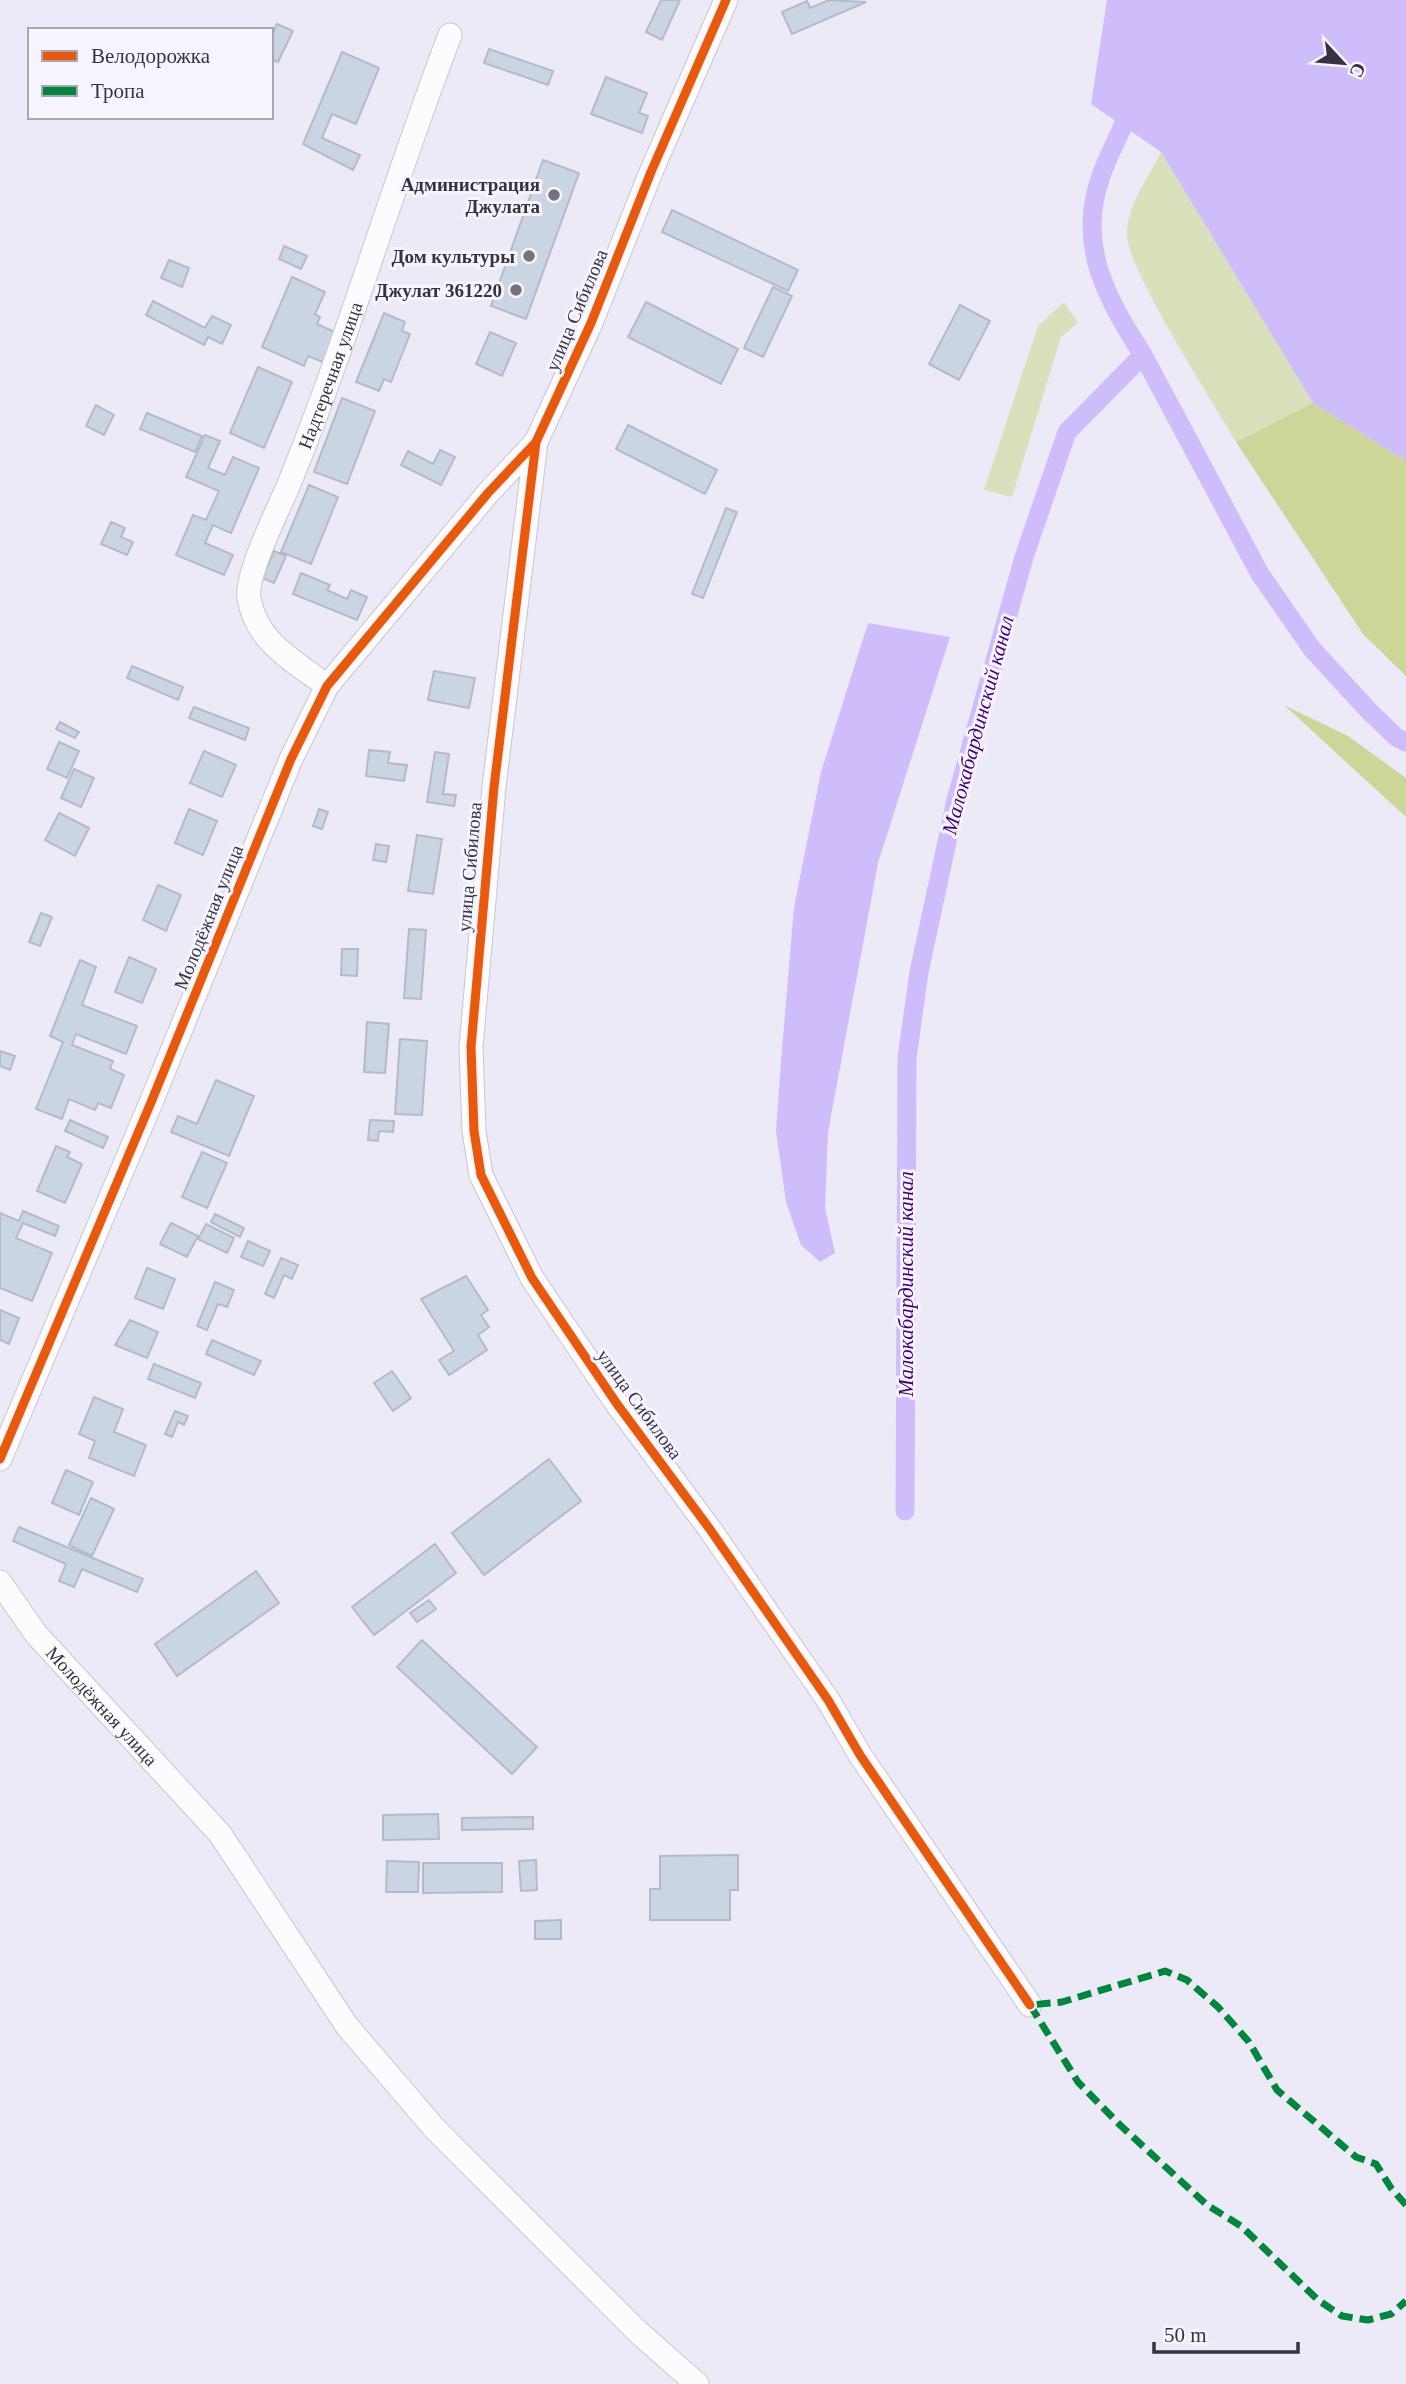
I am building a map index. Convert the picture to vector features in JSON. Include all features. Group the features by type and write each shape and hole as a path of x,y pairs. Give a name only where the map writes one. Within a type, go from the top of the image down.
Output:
{"street":[{"name":"улица Сибилова","path":"726,0 651,172 591,323 537,442 494,787 471,1047 474,1131 481,1175 532,1279 813,1678 860,1755 1030,2005"},
{"name":"Надтеречная улица","path":"327,686 269,643 255,621 248,595 252,575 296,466 406,150 450,35"},
{"name":"Молодёжная улица","path":"0,1459 147,1113 291,759 327,686 488,494 537,442"},
{"name":"Молодёжная улица","path":"0,1582 36,1634 212,1824 347,2026 435,2129 560,2256 697,2384"}],"green space":[{"path":"1161,152 1313,403 1236,442 1156,306 1131,252 1127,235 1130,213"},
{"path":"1064,302 1078,323 1061,337 1012,497 984,490 1038,326"},
{"path":"1313,403 1406,461 1406,676 1363,634 1236,442"},
{"path":"1284,705 1348,736 1406,778 1406,817"}],"shaded area":[{"path":"1107,0 1406,0 1406,461 1313,403 1161,152 1091,104"},
{"path":"868,623 950,637 878,863 828,1132 825,1208 835,1253 820,1262 801,1245 786,1202 776,1131 781,1062 794,907 821,772"}],"building":[{"path":"661,0 680,0 662,40 646,32"},
{"path":"829,0 866,2 792,34 782,12 807,1 810,8"},
{"path":"277,24 293,31 278,62 273,60 273,33"},
{"path":"489,49 553,71 548,85 484,63"},
{"path":"342,52 379,68 356,124 332,114 322,138 360,155 353,170 303,144"},
{"path":"606,77 647,93 639,113 648,116 642,133 591,114"},
{"path":"543,160 579,173 526,319 491,306"},
{"path":"672,210 798,270 788,291 662,232"},
{"path":"284,246 307,256 301,269 279,259"},
{"path":"169,260 189,268 182,287 161,278"},
{"path":"292,277 325,292 315,314 320,317 317,324 339,334 325,363 308,356 304,366 262,347"},
{"path":"773,287 792,296 763,357 744,348"},
{"path":"153,301 205,328 212,316 231,325 222,344 208,337 204,345 146,315"},
{"path":"646,302 738,349 721,384 628,337"},
{"path":"960,305 990,321 959,380 929,364"},
{"path":"384,313 405,322 402,331 410,334 391,382 384,379 379,391 356,382"},
{"path":"490,332 516,343 502,376 476,364"},
{"path":"258,367 292,382 264,448 230,433"},
{"path":"342,398 375,411 347,484 314,472"},
{"path":"96,405 114,415 104,435 86,426"},
{"path":"147,413 202,436 195,452 140,429"},
{"path":"628,425 717,470 705,494 616,449"},
{"path":"205,435 220,441 208,468 225,475 233,457 259,468 231,533 213,525 205,543 233,555 224,575 176,555 193,515 206,520 219,491 186,477"},
{"path":"440,450 455,457 441,485 401,465 408,451 433,464"},
{"path":"309,485 338,497 311,564 281,552"},
{"path":"726,508 737,512 703,598 692,594"},
{"path":"111,522 125,528 121,537 133,542 127,555 101,544"},
{"path":"274,551 286,556 274,583 262,578"},
{"path":"301,573 330,585 327,590 347,599 351,590 367,597 357,620 293,594"},
{"path":"132,666 183,687 178,700 127,678"},
{"path":"434,671 475,678 469,708 428,700"},
{"path":"194,707 249,728 245,740 189,718"},
{"path":"60,722 79,732 75,738 56,729"},
{"path":"59,742 79,751 67,778 47,769"},
{"path":"369,750 390,752 388,763 407,765 404,781 366,776"},
{"path":"204,751 236,765 222,797 190,783"},
{"path":"435,752 449,754 443,794 456,795 454,806 427,802"},
{"path":"74,769 94,778 81,807 61,798"},
{"path":"189,809 217,821 203,855 175,843"},
{"path":"319,809 328,812 322,829 313,826"},
{"path":"59,813 89,828 75,856 45,840"},
{"path":"417,835 442,839 433,894 408,891"},
{"path":"376,844 389,846 386,862 373,860"},
{"path":"158,885 181,895 166,931 143,920"},
{"path":"41,913 52,917 40,946 29,942"},
{"path":"409,929 426,930 421,999 404,998"},
{"path":"342,949 358,949 357,976 341,975"},
{"path":"129,957 156,969 142,1003 115,992"},
{"path":"80,960 96,967 82,1005 137,1026 126,1054 76,1034 72,1045 113,1061 110,1069 124,1075 111,1108 98,1103 95,1110 69,1099 62,1119 36,1109 63,1042 50,1036"},
{"path":"367,1022 389,1024 385,1073 364,1072"},
{"path":"400,1039 427,1041 422,1115 395,1114"},
{"path":"0,1051 15,1056 10,1070 0,1066"},
{"path":"216,1080 254,1096 229,1156 171,1132 178,1116 197,1124"},
{"path":"70,1120 108,1137 103,1148 65,1131"},
{"path":"370,1120 394,1121 393,1132 379,1131 378,1141 368,1140"},
{"path":"56,1146 70,1152 67,1157 82,1164 65,1203 37,1191"},
{"path":"202,1152 227,1163 207,1208 182,1197"},
{"path":"23,1211 59,1226 55,1236 23,1223 16,1238 52,1253 32,1301 0,1288 0,1213 19,1221"},
{"path":"215,1214 244,1228 240,1237 211,1222"},
{"path":"171,1223 198,1236 187,1257 160,1244"},
{"path":"206,1224 234,1238 227,1253 198,1239"},
{"path":"248,1241 270,1251 263,1266 241,1257"},
{"path":"281,1258 298,1265 292,1279 284,1275 274,1298 265,1294"},
{"path":"147,1268 175,1279 163,1309 135,1298"},
{"path":"466,1276 488,1310 481,1315 489,1327 478,1335 487,1350 449,1375 439,1360 454,1351 421,1299"},
{"path":"215,1282 234,1290 227,1307 218,1304 207,1330 197,1326"},
{"path":"0,1310 19,1318 9,1344 0,1340"},
{"path":"130,1320 158,1332 147,1358 115,1345"},
{"path":"212,1340 261,1361 254,1375 206,1354"},
{"path":"154,1364 201,1383 195,1398 148,1379"},
{"path":"392,1371 411,1398 393,1411 374,1383"},
{"path":"94,1397 123,1409 114,1432 146,1445 134,1476 89,1458 95,1441 79,1434"},
{"path":"175,1411 188,1416 184,1425 178,1422 172,1437 165,1434"},
{"path":"549,1459 581,1501 484,1575 452,1533"},
{"path":"66,1470 93,1482 79,1515 52,1503"},
{"path":"91,1498 114,1509 92,1556 69,1545"},
{"path":"19,1527 143,1579 137,1592 82,1569 74,1587 59,1581 66,1564 13,1541"},
{"path":"435,1544 456,1573 374,1635 352,1607"},
{"path":"256,1571 279,1603 177,1676 155,1644"},
{"path":"429,1600 436,1609 417,1622 410,1613"},
{"path":"422,1640 537,1747 512,1774 397,1667"},
{"path":"438,1814 439,1839 383,1840 383,1815"},
{"path":"533,1817 533,1829 462,1830 462,1818"},
{"path":"738,1855 738,1890 730,1890 730,1920 650,1920 650,1889 660,1889 660,1856"},
{"path":"536,1860 537,1890 521,1891 519,1861"},
{"path":"387,1861 419,1862 418,1892 386,1892"},
{"path":"423,1863 502,1863 502,1892 423,1893"},
{"path":"561,1920 561,1939 535,1939 535,1921"}],"waterway":[{"name":"Малокабардинский канал","path":"905,1511 907,1058 919,972 956,800 1024,557 1067,432 1143,355 1107,292 1094,248 1092,225 1094,201 1101,176 1132,102"},
{"path":"1143,355 1260,574 1312,649 1370,712 1396,737 1406,742"}],"marked path":[{"path":"1406,2205 1376,2164 1356,2157 1277,2090 1249,2042 1218,2007 1187,1980 1165,1971 1062,2002 1030,2005 1078,2082 1120,2125 1207,2205 1241,2226 1318,2300 1342,2316 1368,2320 1391,2314 1406,2301"}],"cycle path":[{"path":"726,0 651,172 591,323 536,442 494,787 471,1047 474,1131 481,1175 532,1278 617,1404 709,1528 828,1700 860,1755 1030,2005"},
{"path":"0,1459 152,1100 291,759 327,686 488,493 536,442"}],"place":[{"name":"Администрация Джулата","path":"554,195"},
{"name":"Дом культуры","path":"529,256"},
{"name":"Джулат 361220","path":"516,290"}]}
